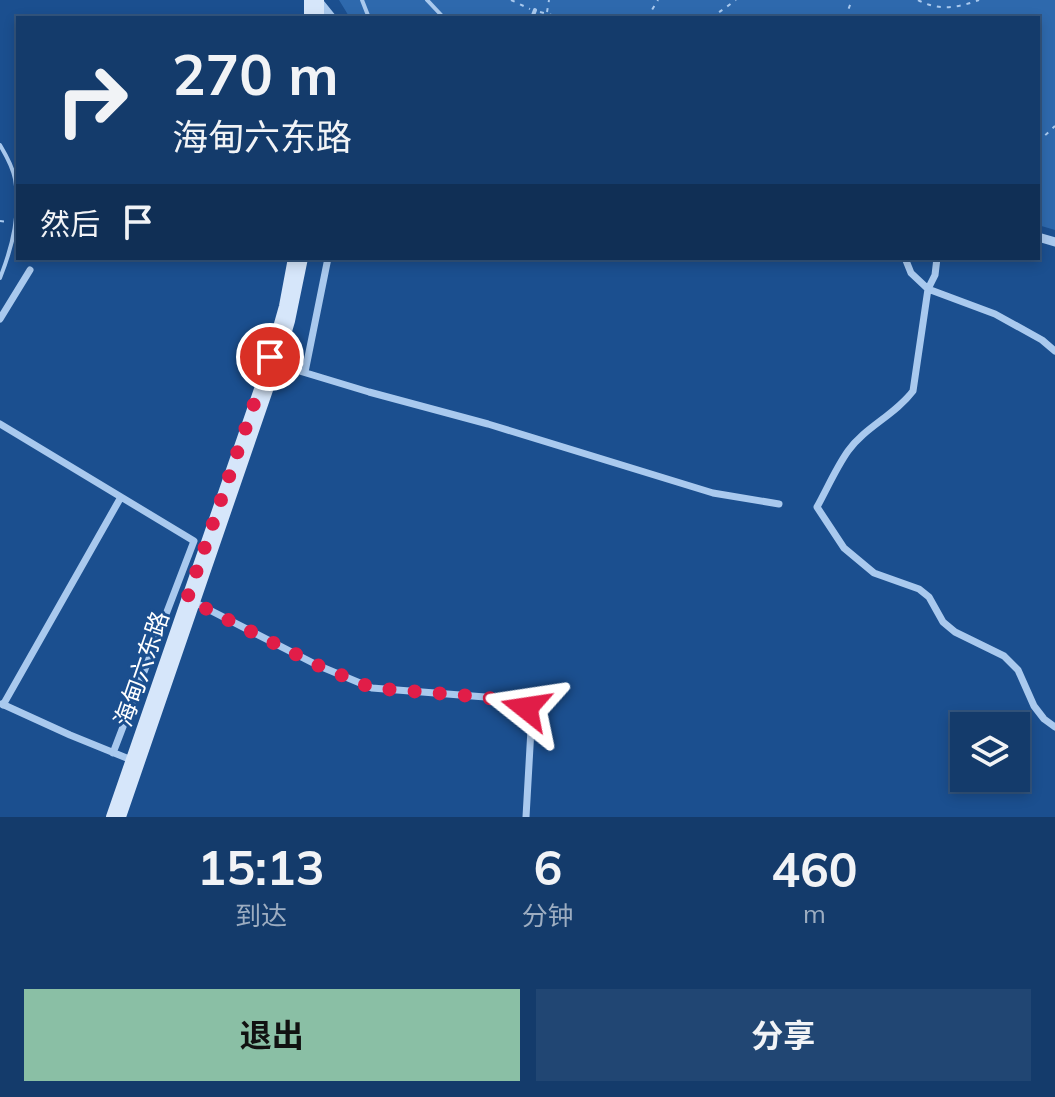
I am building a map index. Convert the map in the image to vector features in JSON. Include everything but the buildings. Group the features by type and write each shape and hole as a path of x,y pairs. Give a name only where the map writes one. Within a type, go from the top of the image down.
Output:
{"main road":[{"name":"海甸六东路","path":"273,363 293,260"},
{"name":"海甸六东路","path":"111,817 135,762 290,321 303,260"},
{"name":"海甸六东路","path":"121,817 135,762"}],"street":[{"path":"316,1 330,16"},
{"path":"305,372 328,260"},
{"path":"906,260 911,273 928,289 995,314 1042,340 1055,351"},
{"path":"937,260 935,275 928,289 913,391 904,404 848,450 817,507 844,548 874,573 919,589 929,597 943,622 955,632 1004,656 1018,670 1034,706 1055,727"},
{"path":"0,319 30,270"},
{"path":"273,363 488,424 713,493 779,504"},
{"path":"0,424 194,541 113,753"},
{"path":"121,497 2,704 135,762"},
{"path":"191,600 317,665 372,688 485,697 526,708 531,729 526,817"}],"lane":[{"path":"427,0 442,16"},
{"path":"533,16 535,10"},
{"path":"0,145 15,179 16,217 11,247 0,278"}],"path":[{"path":"511,0 524,8 556,16"},
{"path":"547,13 549,0"},
{"path":"714,16 736,0"},
{"path":"918,0 928,6 959,7 979,0"},
{"path":"1040,140 1055,126"}],"shaded area":[{"path":"339,0 1055,0 1055,230 1040,226 1040,16 349,16"}],"route":[{"path":"270,357 187,599 317,665 372,688 485,697 526,708"}]}
